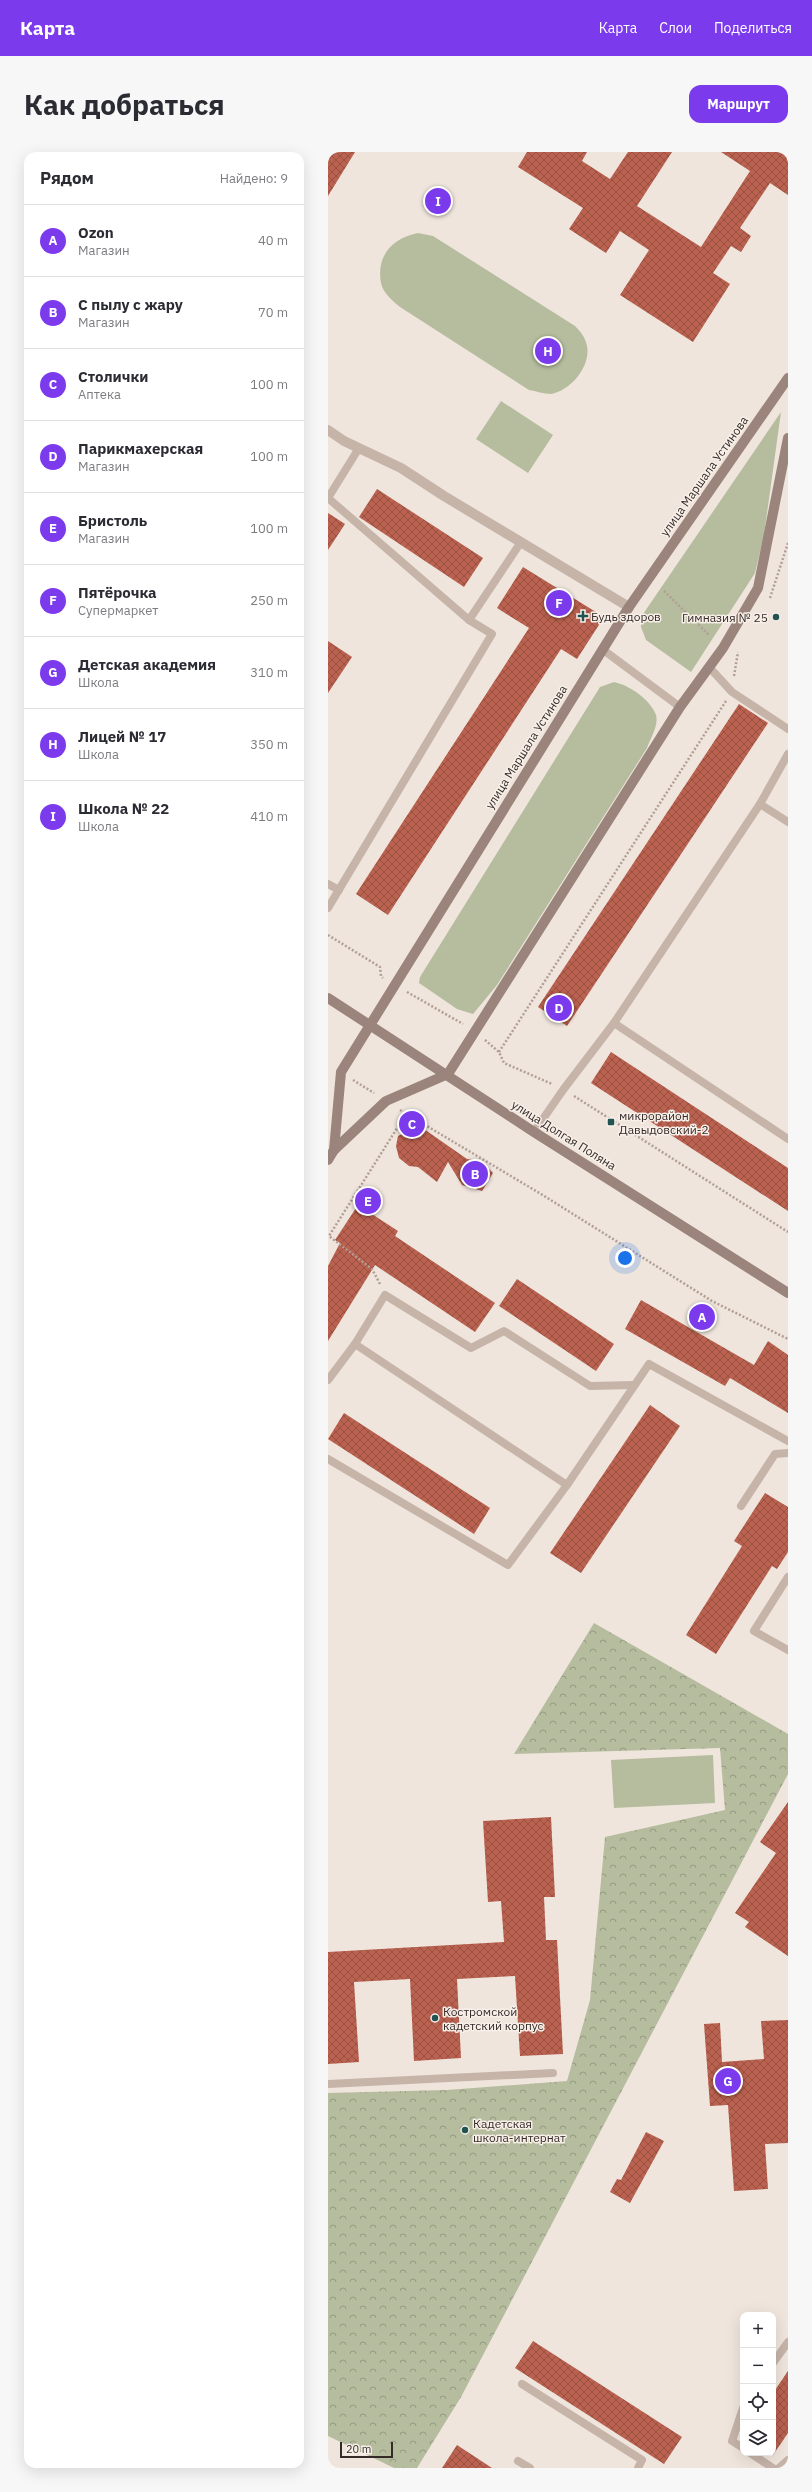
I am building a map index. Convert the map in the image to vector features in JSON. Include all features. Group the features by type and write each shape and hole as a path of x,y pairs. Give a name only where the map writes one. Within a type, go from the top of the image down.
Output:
{"street":[{"name":"улица Маршала Устинова","path":"328,1160 342,1072 602,649 629,607 788,378"},
{"path":"328,430 359,448 401,468 629,607"},
{"path":"448,1074 680,707 723,648 758,588 788,438"},
{"name":"улица Долгая Поляна","path":"328,998 448,1074 534,1132 788,1293"},
{"name":"улица Маршала Устинова","path":"331,1148 386,1101 448,1074"}],"lane":[{"path":"328,908 492,634 469,620 328,498 359,448"},
{"path":"469,620 521,542"},
{"path":"602,649 680,707"},
{"path":"709,667 732,692 788,729"},
{"path":"534,1132 563,1090 614,1024 760,804 788,754"},
{"path":"760,804 788,822"},
{"path":"328,884 339,890"},
{"path":"614,1024 788,1139"},
{"path":"328,1380 355,1344 385,1295 470,1348 504,1331 590,1386 634,1385"},
{"path":"355,1344 567,1485"},
{"path":"328,1459 508,1565 567,1485 649,1364 788,1441"},
{"path":"741,1506 775,1454 788,1453"},
{"path":"788,1577 754,1631 788,1650"},
{"path":"328,2084 553,2073"},
{"path":"776,2359 788,2342"},
{"path":"522,2384 642,2460 638,2468"},
{"path":"740,2417 732,2441 740,2446"},
{"path":"755,2456 773,2468"},
{"path":"779,2468 788,2460"},
{"path":"518,2461 530,2468"}],"path":[{"path":"769,600 788,543"},
{"path":"664,591 709,635"},
{"path":"499,1052 732,692 737,654 741,647"},
{"path":"328,935 345,945"},
{"path":"342,1072 406,1114 541,1194 712,1301 788,1339"},
{"path":"385,1295 372,1269 328,1236 406,1114"}],"green space":[{"path":"418,233 433,236 575,326 581,333 587,346 586,362 578,377 565,388 551,394 529,390 400,307 391,299 382,287 380,273 381,264 388,250 394,244 409,235"},
{"path":"501,401 553,435 528,473 476,439"},
{"path":"781,412 764,535 755,573 691,672 646,640 641,627 641,617"},
{"path":"614,682 626,686 639,694 649,704 656,715 657,719 654,732 647,748 497,985 473,1014 457,1009 419,983 420,977 600,687"},
{"path":"594,1623 788,1734 788,1774 461,2397 417,2468 394,2468 328,2436 328,2093 447,2090 567,2081 590,2000 605,1837 725,1810 720,1748 514,1754"},
{"path":"713,1755 715,1803 614,1808 611,1760"}],"building":[{"path":"328,152 355,152 328,196"},
{"path":"527,152 587,152 582,161 610,179 628,152 672,152 637,206 701,247 750,171 721,152 788,152 788,195 770,183 740,228 751,236 741,252 731,246 713,273 730,284 693,342 620,295 649,250 620,231 606,253 569,229 583,208 518,167"},
{"path":"377,489 483,558 464,587 359,517"},
{"path":"328,513 345,524 328,550"},
{"path":"523,567 604,617 577,659 561,649 388,915 356,894 529,628 497,608"},
{"path":"328,641 352,657 328,693"},
{"path":"739,704 768,723 567,1026 538,1007"},
{"path":"611,1052 788,1168 788,1211 591,1083"},
{"path":"411,1120 467,1159 481,1161 493,1173 482,1191 462,1185 448,1162 437,1182 418,1167 409,1166 399,1158 396,1146 398,1136 406,1132"},
{"path":"358,1205 398,1231 395,1236 495,1303 475,1332 375,1265 328,1341 328,1266 340,1243 335,1240"},
{"path":"517,1279 614,1344 596,1371 499,1306"},
{"path":"641,1300 754,1365 768,1341 788,1355 788,1413 730,1378 725,1386 625,1329"},
{"path":"650,1405 680,1426 581,1573 550,1553"},
{"path":"344,1413 490,1508 474,1534 328,1439"},
{"path":"765,1493 788,1507 788,1552 777,1569 772,1566 716,1654 686,1635 742,1546 734,1541"},
{"path":"788,1802 788,1956 745,1927 749,1922 735,1913 776,1853 760,1842"},
{"name":"Костромской кадетский корпус","path":"551,1817 555,1897 544,1897 546,1940 557,1940 563,2054 520,2056 515,1976 457,1979 461,2058 414,2061 410,1979 354,1982 359,2062 328,2064 328,1952 504,1942 501,1901 488,1902 483,1821"},
{"path":"788,2020 788,2143 765,2144 768,2189 734,2191 728,2105 710,2106 704,2024 720,2023 722,2062 764,2059 761,2021"},
{"path":"646,2132 664,2141 630,2203 610,2192 617,2179 621,2180"},
{"path":"533,2341 682,2437 664,2464 515,2368"},
{"path":"788,2371 788,2433 776,2451 776,2420 776,2389"},
{"path":"457,2445 492,2468 442,2468"}],"place":[{"name":"Школа № 22","path":"438,201"},
{"name":"Лицей № 17","path":"548,351"},
{"name":"Пятёрочка","path":"559,603"},
{"name":"Будь здоров","path":"583,616"},
{"name":"Гимназия № 25","path":"776,617"},
{"name":"Парикмахерская","path":"559,1008"},
{"name":"микрорайон Давыдовский-2","path":"611,1122"},
{"name":"Столички","path":"412,1124"},
{"name":"C пылу с жару","path":"475,1174"},
{"name":"Бристоль","path":"368,1201"},
{"name":"Ozon","path":"702,1317"},
{"name":"Костромской кадетский корпус","path":"435,2018"},
{"name":"Детская академия","path":"728,2081"},
{"name":"Кадетская школа-интернат","path":"465,2130"}]}
